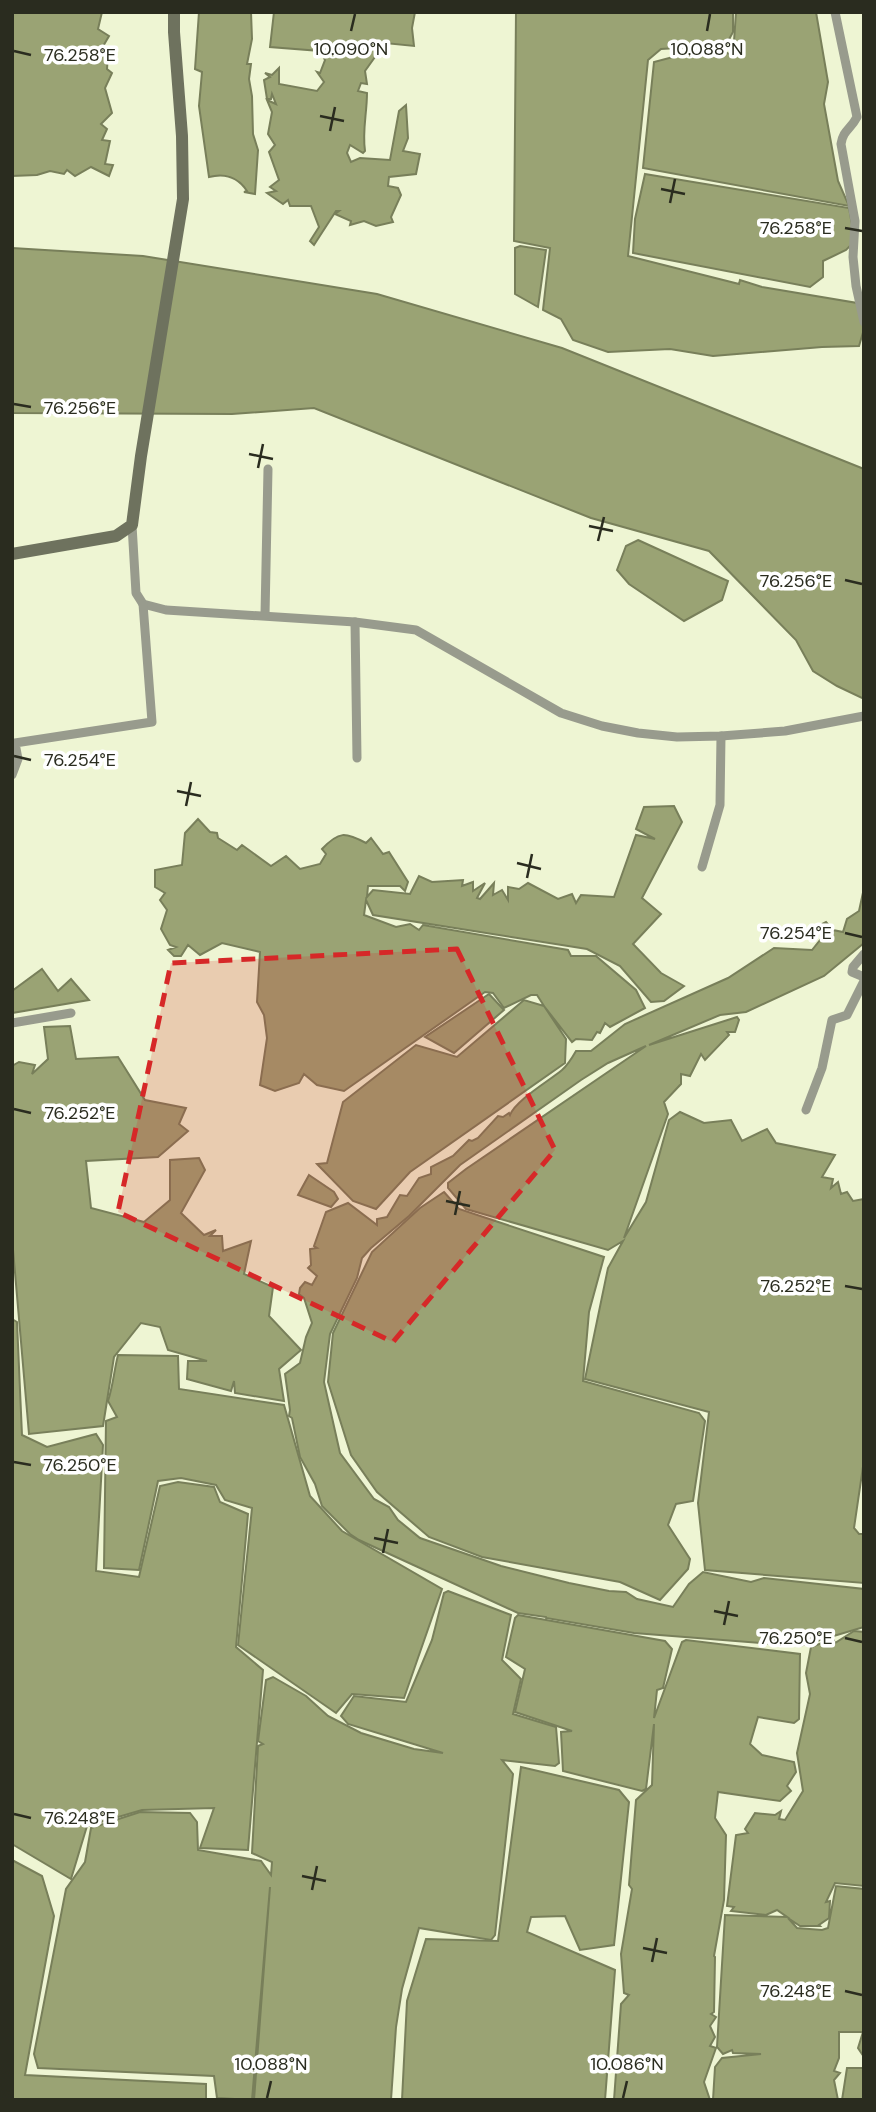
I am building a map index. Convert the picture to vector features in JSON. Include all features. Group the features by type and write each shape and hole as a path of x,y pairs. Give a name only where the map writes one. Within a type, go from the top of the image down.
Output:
{"main road":[{"path":"12,554 116,536 132,525 183,199 174,12"}],"street":[{"path":"835,12 857,117 842,135 841,144 855,221 853,257 864,322"},
{"path":"265,615 268,469"},
{"path":"12,775 18,759 15,743 152,722 144,604 136,593 132,525"},
{"path":"144,604 166,610 355,622 416,630 561,713 602,726 638,733 677,737 721,736 785,731 864,716"},
{"path":"355,622 357,758"},
{"path":"702,867 720,805 721,736"},
{"path":"806,1110 822,1069 832,1020 847,1016 864,979 852,972 864,954"},
{"path":"12,1023 71,1013"}],"highlighted area":[{"path":"457,949 555,1150 393,1342 118,1212 171,963"}],"shaded area":[{"path":"12,12 102,12 98,29 109,36 102,48 108,54 107,69 112,73 105,88 112,113 101,124 107,129 102,140 110,141 105,164 113,165 109,176 91,167 75,176 67,170 64,174 50,171 37,175 12,176"},
{"path":"199,12 251,12 252,39 247,64 251,64 249,79 253,134 258,150 255,194 244,192 247,191 243,186 230,177 209,177 199,106 202,72 195,69"},
{"path":"274,12 415,12 412,28 414,46 385,43 365,71 367,84 361,83 358,91 367,93 365,151 363,153 350,145 347,153 351,162 360,158 390,160 399,111 406,105 408,138 403,151 420,154 416,174 389,177 388,186 398,188 401,195 391,217 393,222 376,226 364,221 350,225 351,221 335,214 339,211 336,211 314,245 310,241 319,227 311,206 290,206 288,200 283,204 267,193 276,191 270,187 279,180 269,152 275,145 268,134 272,112 267,100 276,104 272,94 271,99 267,99 264,80 270,77 265,73 272,75 279,68 279,84 317,91 324,82 317,72 320,73 325,60 320,51 270,47"},
{"path":"516,12 733,12 733,32 726,45 661,49 648,60 628,256 739,284 740,280 762,287 857,303 864,329 859,346 713,356 670,349 608,352 573,340 561,319 543,310 550,248 514,241"},
{"path":"736,12 816,12 828,82 824,104 838,181 849,206 643,168 654,62 723,51 733,56"},
{"path":"645,174 849,208 855,241 846,250 823,261 823,277 810,287 633,253 635,219"},
{"path":"520,246 546,250 538,307 515,294 515,248"},
{"path":"12,248 143,256 377,294 562,348 864,469 864,699 813,671 796,640 709,551 591,518 314,408 232,414 12,413"},
{"path":"638,540 728,581 722,600 684,621 629,584 617,570 626,546"},
{"path":"674,806 682,822 642,898 661,914 633,944 661,973 684,986 664,1001 651,1002 620,966 587,949 373,915 366,900 364,915 396,927 410,924 419,930 423,925 568,950 571,956 596,956 636,990 645,1008 610,1027 605,1023 600,1033 597,1032 592,1040 576,1039 572,1042 537,995 531,995 504,1008 493,993 485,992 344,1091 317,1085 304,1074 299,1083 275,1091 260,1085 267,1038 264,1015 257,1002 260,952 222,943 200,955 188,945 181,956 174,956 168,950 176,947 170,945 161,929 167,910 160,900 165,893 155,887 155,870 182,865 185,833 198,819 210,832 217,833 218,838 237,850 242,845 271,866 286,856 300,869 320,864 326,854 322,849 338,836 347,835 366,843 371,838 383,854 389,852 408,882 405,891 400,886 368,886 367,897 373,890 410,894 419,876 432,882 463,880 462,886 473,882 473,891 485,883 477,898 480,899 494,883 493,895 502,890 508,900 508,887 519,889 528,883 558,899 572,894 576,903 581,895 614,897 636,835 655,839 636,829 644,807"},
{"path":"864,888 864,943 824,976 746,1012 720,1015 649,1045 737,1017 739,1020 735,1032 727,1032 729,1035 705,1060 701,1054 690,1076 681,1074 681,1084 664,1102 668,1114 624,1238 646,1202 669,1120 680,1112 704,1123 731,1120 742,1141 767,1129 776,1143 835,1155 822,1177 833,1179 831,1188 838,1182 841,1194 847,1192 853,1201 864,1199 864,1460 854,1528 859,1534 864,1534 864,1583 705,1570 698,1503 709,1412 585,1379 608,1268 623,1241 608,1250 466,1209 448,1188 448,1183 466,1169 646,1046 608,1063 581,1080 460,1165 409,1216 371,1248 362,1258 357,1278 330,1334 324,1382 340,1453 374,1499 389,1507 398,1520 420,1538 501,1566 569,1583 626,1592 637,1599 673,1607 689,1584 703,1572 751,1582 764,1578 864,1589 864,1627 800,1646 634,1633 518,1613 350,1534 322,1506 315,1484 300,1457 292,1418 289,1416 285,1374 300,1363 312,1323 304,1298 299,1294 305,1282 312,1285 317,1276 308,1268 311,1265 310,1249 317,1248 314,1246 326,1212 348,1203 377,1225 377,1219 387,1217 400,1195 407,1196 419,1178 431,1174 431,1167 453,1156 469,1140 478,1138 498,1116 510,1115 526,1097 564,1068 576,1051 591,1051 625,1024 728,978 774,948 812,950 824,935 822,924 826,922 833,930 843,932 847,919 859,911"},
{"path":"42,969 58,991 71,979 89,1000 12,1013 12,991"},
{"path":"489,994 504,1010 454,1053 425,1037"},
{"path":"524,1000 544,1006 566,1039 565,1063 410,1172 376,1209 353,1201 317,1164 327,1163 343,1102 416,1045 457,1057"},
{"path":"70,1026 76,1059 118,1057 145,1100 186,1108 179,1124 188,1131 158,1157 86,1161 91,1208 144,1222 170,1200 170,1160 199,1158 205,1170 181,1213 204,1235 216,1230 210,1236 222,1236 223,1251 251,1241 244,1274 273,1287 269,1316 301,1350 279,1369 284,1401 235,1393 234,1381 231,1391 187,1379 188,1361 207,1361 168,1350 160,1327 141,1323 114,1357 103,1426 29,1434 12,1238 12,1066 19,1062 35,1065 32,1074 48,1059 44,1027"},
{"path":"309,1175 334,1192 338,1199 331,1207 298,1195"},
{"path":"444,1192 459,1209 604,1257 589,1312 583,1381 699,1413 705,1421 693,1501 676,1504 668,1525 690,1559 688,1569 660,1600 620,1582 482,1557 429,1537 377,1492 351,1455 328,1382 333,1333 372,1252 420,1208"},
{"path":"12,1319 17,1322 22,1435 47,1447 96,1434 103,1445 96,1571 139,1577 160,1486 178,1482 214,1487 220,1502 248,1514 236,1647 263,1670 248,1850 200,1848 214,1808 142,1810 87,1826 71,1879 12,1844"},
{"path":"118,1355 178,1356 179,1389 284,1405 310,1496 342,1531 442,1589 404,1698 352,1694 336,1713 238,1645 252,1508 225,1500 216,1485 181,1478 158,1481 139,1570 104,1568 106,1421 117,1417 108,1401"},
{"path":"448,1591 511,1615 502,1660 521,1679 513,1714 556,1727 559,1763 555,1766 502,1760 513,1774 495,1935 491,1940 419,1928 402,1989 396,2027 391,2100 254,2100 270,1887 252,2100 217,2098 214,2076 38,2068 34,2054 66,1889 85,1862 91,1828 140,1812 190,1813 197,1822 198,1850 261,1861 271,1875 272,1862 252,1853 258,1746 263,1744 258,1741 266,1680 273,1677 306,1696 328,1716 361,1733 414,1749 443,1753 348,1724 341,1716 354,1696 406,1702 432,1640 444,1593"},
{"path":"518,1615 665,1641 672,1649 663,1688 657,1690 654,1718 682,1642 686,1640 800,1654 799,1719 794,1723 758,1717 750,1744 762,1755 794,1762 796,1772 787,1786 791,1791 780,1801 718,1792 715,1818 726,1835 724,1900 714,1956 714,2012 711,2014 716,2017 710,2026 715,2037 710,2046 716,2048 704,2082 710,2100 614,2100 621,2004 629,1995 624,1993 621,1954 632,1889 629,1885 636,1800 652,1785 654,1724 646,1789 642,1791 563,1771 561,1732 572,1731 515,1712 525,1669 506,1657"},
{"path":"854,1631 864,1632 864,1886 835,1883 826,1902 830,1901 829,1918 820,1926 800,1926 788,1918 797,1928 828,1928 836,1886 864,1889 864,2057 858,2048 863,2032 839,2032 839,2058 834,2071 840,2073 834,2080 838,2100 713,2100 715,2067 722,2058 761,2054 733,2053 732,2050 723,2054 717,2047 725,1915 787,1917 777,1910 766,1915 731,1911 734,1907 727,1906 736,1835 748,1833 745,1829 755,1813 775,1815 781,1811 779,1819 785,1820 803,1791 797,1753 810,1694 806,1673 811,1647 833,1639 835,1643"},
{"path":"521,1767 619,1790 629,1802 614,1945 580,1950 565,1916 531,1917 527,1932 615,1970 605,2100 402,2100 407,2001 426,1939 498,1941"},
{"path":"12,1860 42,1876 54,1916 25,2075 206,2084 206,2100 12,2100"},
{"path":"847,2068 864,2068 864,2100 842,2100"}]}
